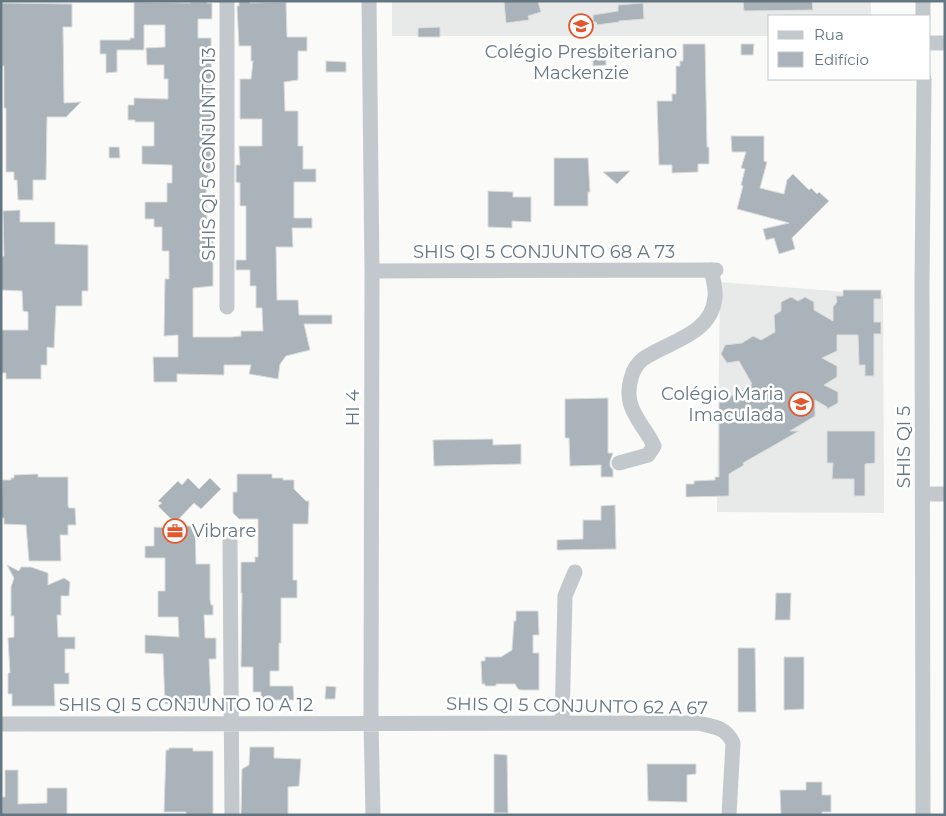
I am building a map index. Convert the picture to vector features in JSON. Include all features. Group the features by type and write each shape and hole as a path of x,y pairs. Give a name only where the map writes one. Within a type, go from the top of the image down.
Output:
{"street":[{"name":"SHIS QI 5 CONJUNTO 13","path":"227,1 227,308"},
{"name":"HI 4","path":"369,1 372,270 371,722 373,815"},
{"path":"923,1 923,15"},
{"path":"931,43 945,43"},
{"name":"SHIS QI 5","path":"923,815 924,80"},
{"name":"SHIS QI 5 CONJUNTO 68 A 73","path":"372,270 713,270 715,297 713,308 703,326 674,344 642,360 635,370 630,382 630,400 636,418 654,446 648,455 619,463"},
{"path":"923,494 945,494"},
{"path":"230,541 232,815"},
{"path":"562,723 565,596 575,572"},
{"name":"SHIS QI 5 CONJUNTO 62 A 67","path":"371,722 698,723 719,728 729,734 733,743 729,815"},
{"name":"SHIS QI 5 CONJUNTO 10 A 12","path":"1,724 371,722"}],"shaded area":[{"name":"Colégio Presbiteriano Mackenzie","path":"392,1 871,1 871,15 768,15 768,36 392,36"},
{"name":"Colégio Maria Imaculada","path":"720,282 883,295 884,513 717,512"}],"building":[{"path":"239,1 250,1 250,3 286,2 287,37 307,37 307,51 298,51 298,80 284,82 285,111 298,111 298,146 303,146 303,169 316,169 316,182 294,182 294,218 312,218 312,228 292,228 293,247 276,247 277,300 298,300 299,315 332,315 332,324 304,324 310,350 286,356 280,364 278,379 249,374 251,365 224,365 224,375 177,374 177,382 154,382 153,357 178,357 178,335 164,336 165,279 169,279 169,251 162,251 162,227 154,227 154,219 145,219 145,202 167,202 167,183 172,183 172,165 142,164 142,146 154,146 154,122 128,120 128,105 134,105 134,98 168,99 168,79 164,79 164,65 147,65 146,48 165,47 165,25 144,25 144,50 117,50 117,72 106,73 106,54 100,54 100,40 130,40 130,38 134,38 135,2 212,3 212,19 198,19 198,38 211,38 212,142 210,174 206,178 207,219 213,219 213,286 193,288 193,337 232,337 241,336 241,331 263,331 262,308 256,308 256,286 250,286 250,270 236,270 236,260 246,260 246,206 240,206 240,183 236,182 236,165 240,165 239,146 262,146 262,119 240,119 240,79 251,79 253,61 251,61 251,46 239,46 237,6 239,6"},
{"path":"504,1 538,1 541,12 528,16 529,20 506,23"},
{"path":"743,1 812,1 813,10 744,11"},
{"path":"2,3 72,4 72,27 63,27 64,103 81,102 66,117 47,117 46,180 33,180 33,200 18,200 17,180 14,180 14,172 6,172 6,108 4,108 4,66 2,66"},
{"path":"643,3 644,19 597,25 596,22 593,22 593,15 618,11 618,5"},
{"path":"440,27 440,37 418,37 418,28"},
{"path":"683,44 705,44 709,164 698,164 698,172 672,173 672,165 659,165 657,101 672,101 672,94 676,94 676,66 680,66 680,61 683,61"},
{"path":"741,44 754,44 753,55 741,55"},
{"path":"593,46 606,46 606,65 593,66"},
{"path":"326,61 346,62 346,72 326,72"},
{"path":"731,136 764,136 764,161 767,162 760,188 784,194 787,180 793,174 809,190 811,188 817,194 819,192 829,201 792,238 795,249 779,254 774,238 766,240 763,229 789,223 737,209 745,169 741,168 746,152 732,152"},
{"path":"109,147 119,147 120,158 109,158"},
{"path":"554,158 588,158 590,192 588,192 588,206 554,206"},
{"path":"630,171 617,184 603,172"},
{"path":"488,191 513,192 513,197 531,197 531,222 512,221 512,228 488,227"},
{"path":"20,210 20,222 55,222 55,244 88,245 88,291 82,291 82,306 56,306 54,348 47,347 47,365 41,365 41,379 6,379 6,373 1,373 1,330 28,330 28,312 23,311 22,291 1,290 1,256 4,256 3,211"},
{"path":"843,290 881,290 881,299 874,299 874,322 881,322 881,334 874,334 874,376 865,376 865,365 859,365 858,335 837,335 837,351 822,358 837,366 837,377 824,385 838,392 838,403 827,409 827,407 815,400 815,416 790,431 799,431 743,463 744,465 729,474 729,496 686,497 686,484 694,484 694,481 715,480 715,477 719,477 719,403 752,384 739,361 727,363 721,354 725,345 742,343 753,336 761,340 775,332 774,315 781,311 781,302 791,297 798,301 805,297 814,302 814,310 833,321 833,307 837,302 836,296 843,296"},
{"path":"608,398 608,453 613,453 610,466 613,470 613,477 601,477 601,465 570,466 569,438 565,438 565,399"},
{"path":"827,431 875,431 875,463 865,464 865,496 854,496 854,479 832,479 833,463 827,463"},
{"path":"493,439 493,445 521,444 521,464 434,466 433,440"},
{"path":"38,474 38,477 68,477 68,506 69,508 75,508 76,525 68,525 68,535 60,535 61,561 29,561 26,525 4,524 4,518 1,518 2,480 11,480 11,478 14,478 14,475"},
{"path":"237,474 272,474 272,478 294,480 294,489 306,501 309,501 308,524 293,524 293,580 297,580 297,598 281,598 279,671 270,671 270,686 293,686 294,700 261,700 261,692 253,692 253,667 241,667 241,562 255,562 255,557 258,557 258,519 239,519 233,513 233,492 237,492"},
{"path":"188,478 199,489 210,478 221,489 201,509 194,503 175,523 158,506 162,503 158,501 178,481 182,485"},
{"path":"615,505 616,549 557,550 557,540 583,539 583,520 601,520 601,506"},
{"path":"178,526 195,526 196,564 210,564 210,599 211,605 213,605 213,615 204,615 205,638 216,638 216,659 209,659 211,703 165,704 163,654 145,653 145,635 179,637 178,617 158,617 158,591 165,591 165,558 145,558 145,546 154,546 154,527 180,528"},
{"path":"7,565 19,571 21,567 31,567 48,573 48,585 64,578 70,582 69,596 61,596 61,615 57,615 58,637 75,637 75,649 65,649 65,673 69,673 69,684 54,684 55,706 12,706 12,694 8,694 8,673 10,673 8,638 14,637 14,616 11,616 11,587 14,578"},
{"path":"776,593 791,593 790,620 775,620"},
{"path":"516,611 538,611 539,635 533,635 533,653 539,653 539,690 521,690 515,684 485,686 485,684 482,684 481,661 485,661 485,657 501,657 512,650"},
{"path":"738,648 755,648 756,712 738,712"},
{"path":"784,657 804,657 804,709 784,710"},
{"path":"326,686 336,687 335,699 325,699"},
{"path":"250,747 274,747 274,758 301,759 299,786 288,787 288,815 241,815 242,769 249,765"},
{"path":"169,748 193,748 193,751 213,751 213,815 186,815 186,812 164,812 166,750 169,750"},
{"path":"494,754 507,755 508,813 494,813"},
{"path":"647,764 696,764 696,774 687,775 687,802 648,801"},
{"path":"5,770 18,770 18,804 47,803 47,788 67,788 67,815 2,815 2,797 5,797"},
{"path":"806,782 822,782 822,795 831,795 831,812 822,812 822,815 781,815 780,790 806,790"}],"place":[{"name":"Colégio Presbiteriano Mackenzie","path":"581,26"},
{"name":"Colégio Maria Imaculada","path":"801,404"},
{"name":"Vibrare","path":"175,531"}]}
